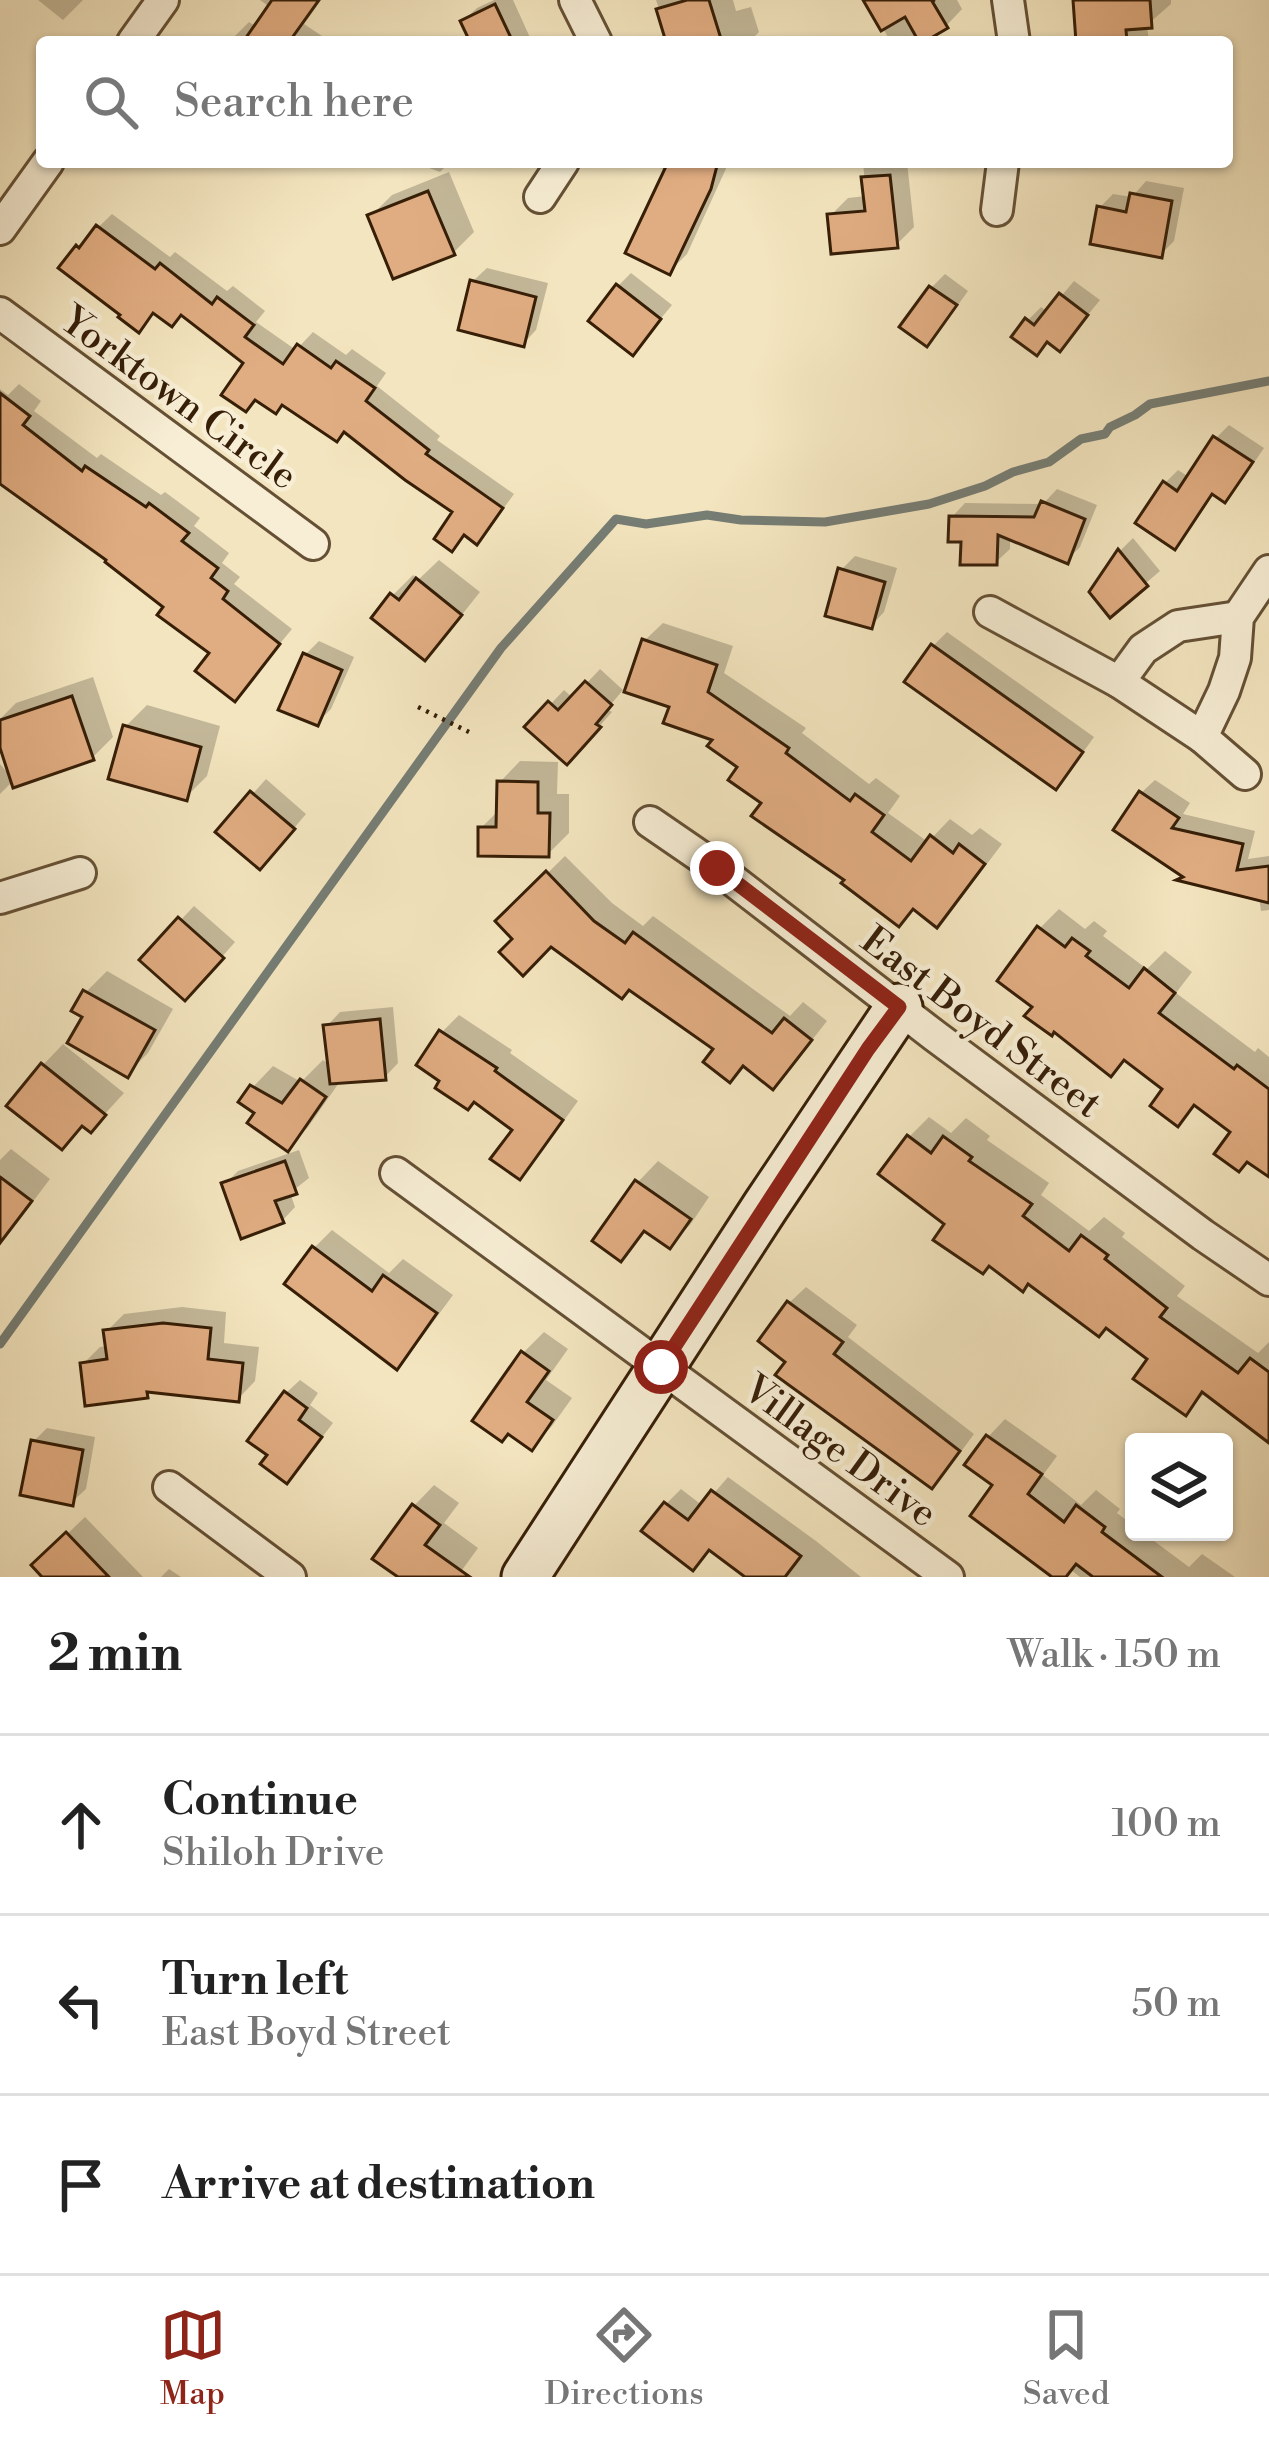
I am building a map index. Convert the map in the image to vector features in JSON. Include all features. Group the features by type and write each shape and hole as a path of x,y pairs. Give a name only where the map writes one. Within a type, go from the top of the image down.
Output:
{"street":[{"path":"137,36 163,0"},
{"path":"575,0 593,36"},
{"path":"1008,0 1013,36"},
{"path":"0,229 43,168"},
{"path":"540,197 559,168"},
{"path":"997,210 1002,168"},
{"name":"Yorktown Circle","path":"0,313 314,544"},
{"path":"1202,737 1234,658 1238,617 1269,571"},
{"path":"990,612 1119,682 1202,737 1245,774"},
{"path":"1119,682 1143,649 1178,626 1238,617"},
{"name":"East Boyd Street","path":"650,821 1269,1280"},
{"path":"0,898 80,874"},
{"path":"525,1577 899,1007"},
{"name":"Village Drive","path":"396,1173 948,1577"},
{"path":"169,1487 290,1577"}],"path":[{"path":"418,707 469,732"}],"building":[{"path":"272,0 319,0 293,36 247,36"},
{"path":"687,0 709,0 720,36 664,36 656,9"},
{"path":"863,0 935,0 948,28 934,36 916,36 905,17 881,31"},
{"path":"1073,0 1150,0 1152,28 1126,30 1126,36 1076,36"},
{"path":"495,4 510,36 467,36 460,21"},
{"path":"665,168 716,168 670,275 625,253"},
{"path":"890,175 898,248 831,254 827,214 865,211 861,177"},
{"path":"428,191 455,255 393,279 367,215"},
{"path":"1130,193 1172,201 1162,258 1090,244 1097,206 1126,212"},
{"path":"96,225 155,269 160,263 212,304 217,297 254,325 245,337 283,364 297,344 331,368 336,361 375,388 366,401 429,450 426,454 503,508 477,545 464,535 452,552 434,539 452,512 344,432 337,442 282,405 276,414 255,400 246,412 221,395 243,363 181,315 172,327 153,313 139,333 58,268"},
{"path":"470,280 536,297 524,347 458,330"},
{"path":"616,284 661,319 633,356 588,321"},
{"path":"929,286 957,305 927,347 899,327"},
{"path":"1059,293 1088,315 1060,352 1047,342 1037,356 1011,337 1025,318 1034,325"},
{"path":"0,393 30,416 23,425 82,471 85,466 146,507 149,503 189,533 182,541 218,568 211,578 228,591 223,599 280,644 235,702 195,671 209,653 157,615 163,607 0,484"},
{"path":"1213,436 1253,462 1225,503 1212,494 1175,550 1135,523 1163,481 1177,491"},
{"path":"1041,501 1085,519 1068,564 998,535 997,565 960,565 961,542 948,542 949,516 1034,517"},
{"path":"1118,549 1148,586 1110,618 1089,592"},
{"path":"838,568 885,582 872,629 825,616"},
{"path":"416,578 462,615 425,661 371,618 390,593 399,600"},
{"path":"642,639 717,665 708,692 789,748 786,753 850,801 855,794 884,815 872,832 911,861 930,835 953,853 959,844 985,864 937,928 913,909 899,927 841,883 844,880 751,816 761,803 728,780 737,767 707,746 712,740 663,723 669,707 624,692"},
{"path":"931,644 1083,752 1056,790 904,682"},
{"path":"303,653 342,670 318,726 278,710"},
{"path":"585,681 612,705 596,724 601,727 567,765 524,727 548,701 558,710"},
{"path":"72,696 94,760 13,788 0,748 0,720"},
{"path":"123,725 201,747 187,801 108,779"},
{"path":"497,781 538,782 538,813 550,813 549,857 478,856 478,827 496,827"},
{"path":"250,791 295,829 260,870 215,832"},
{"path":"1139,791 1179,818 1172,828 1243,844 1237,870 1269,866 1269,903 1176,880 1183,877 1113,830"},
{"path":"546,871 594,921 625,943 633,932 772,1033 784,1018 812,1040 773,1090 743,1066 730,1083 703,1062 713,1049 629,990 622,999 551,947 523,976 499,952 512,939 495,921"},
{"path":"178,917 224,958 185,1001 139,960"},
{"path":"1037,926 1065,947 1072,938 1090,951 1086,956 1129,988 1144,968 1175,993 1159,1013 1269,1089 1269,1177 1247,1162 1239,1172 1214,1154 1230,1132 1194,1105 1178,1127 1150,1106 1162,1089 1124,1060 1111,1077 1054,1032 1052,1036 1024,1016 1032,1007 997,981"},
{"path":"83,990 155,1030 128,1078 67,1043 82,1017 71,1011"},
{"path":"380,1019 386,1080 330,1084 323,1025"},
{"path":"439,1030 563,1120 520,1180 490,1159 512,1130 474,1102 468,1110 435,1088 439,1081 416,1065"},
{"path":"41,1063 106,1115 91,1133 82,1126 62,1150 6,1106"},
{"path":"300,1079 326,1097 288,1152 247,1123 254,1113 238,1102 250,1085 282,1103"},
{"path":"907,1135 931,1153 943,1136 972,1157 969,1161 1032,1204 1023,1216 1069,1251 1081,1235 1108,1255 1105,1259 1167,1308 1160,1317 1238,1373 1250,1358 1269,1372 1269,1443 1202,1392 1186,1416 1133,1379 1147,1359 1106,1328 1099,1337 1028,1284 1023,1292 989,1266 983,1274 933,1240 944,1224 878,1174"},
{"path":"285,1161 297,1194 275,1201 284,1223 241,1239 221,1183"},
{"path":"0,1177 32,1201 0,1243"},
{"path":"635,1180 691,1219 670,1249 644,1231 621,1262 592,1241"},
{"path":"312,1246 372,1291 383,1275 437,1313 397,1370 284,1284"},
{"path":"787,1301 843,1342 834,1354 960,1451 932,1489 775,1375 785,1362 758,1341"},
{"path":"163,1323 211,1328 208,1359 243,1363 239,1402 147,1392 148,1398 85,1406 80,1363 107,1359 103,1330"},
{"path":"521,1351 549,1371 527,1402 553,1420 532,1451 508,1434 502,1442 472,1421"},
{"path":"284,1391 307,1408 299,1420 322,1437 287,1484 260,1464 267,1455 247,1441"},
{"path":"986,1435 1042,1474 1028,1494 1064,1522 1076,1505 1105,1527 1102,1532 1162,1577 1093,1577 1076,1564 1066,1577 1052,1577 970,1516 992,1485 964,1465"},
{"path":"31,1440 83,1450 73,1506 20,1495"},
{"path":"711,1490 801,1556 785,1577 745,1577 709,1550 693,1571 641,1531 664,1502 688,1520"},
{"path":"412,1504 440,1525 425,1545 470,1577 398,1577 372,1559"},
{"path":"66,1532 109,1577 42,1577 31,1565"}],"waterway":[{"path":"0,1344 501,648 616,519 646,524 707,515 825,522 929,504 1049,462 1081,439 1105,434 1150,404 1269,381"}],"route":[{"path":"661,1367 899,1007 717,868"}]}
